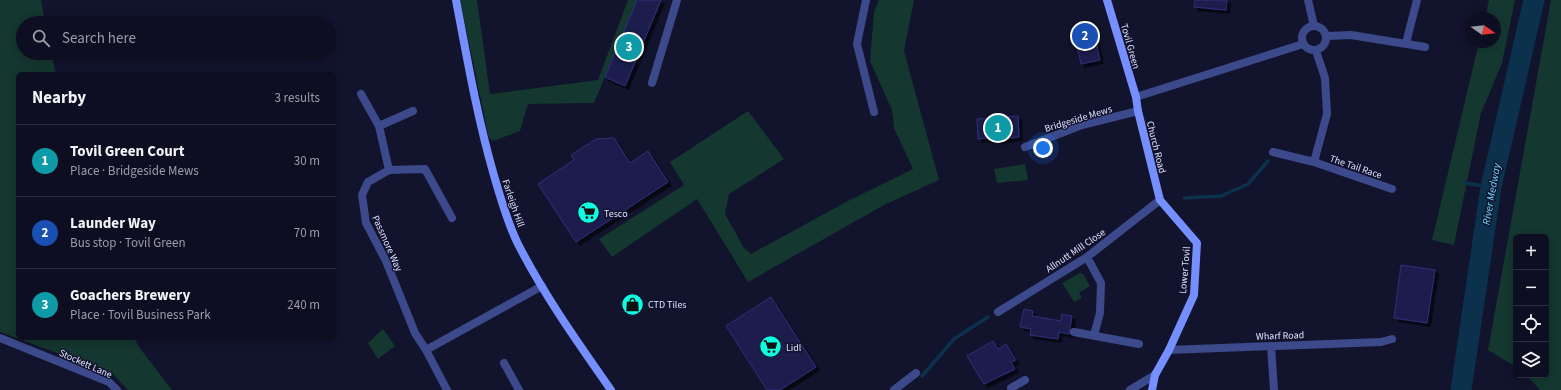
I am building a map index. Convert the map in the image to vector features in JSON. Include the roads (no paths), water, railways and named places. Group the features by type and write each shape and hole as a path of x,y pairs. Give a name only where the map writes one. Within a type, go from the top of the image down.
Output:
{"street":[{"name":"Farleigh Hill","path":"456,0 469,70 490,160 501,199 518,243 542,286 611,390"},
{"path":"652,83 677,0"},
{"path":"866,0 857,44 874,112"},
{"name":"Tovil Green","path":"1108,0 1136,97"},
{"path":"1308,0 1314,26"},
{"path":"1406,43 1418,0"},
{"path":"1314,26 1322,29 1326,36 1323,48 1316,51 1308,50 1303,44 1302,40 1303,32 1314,26"},
{"path":"1326,36 1351,35 1425,47"},
{"path":"1136,97 1303,44"},
{"name":"The Tail Race","path":"1314,162 1327,114 1325,78 1316,51"},
{"path":"361,94 379,126 389,170"},
{"name":"Church Road","path":"1136,97 1138,111 1160,200"},
{"path":"379,126 413,111"},
{"name":"Bridgeside Mews","path":"1025,147 1082,125 1138,111"},
{"name":"The Tail Race","path":"1273,152 1314,162 1392,189"},
{"name":"Passmore Way","path":"447,390 426,350 415,333 386,261 366,223 362,195 368,182 389,170 425,169 452,218"},
{"name":"Allnutt Mill Close","path":"998,312 1087,257 1160,200"},
{"name":"Lower Tovil","path":"1160,200 1197,243 1194,295 1169,350"},
{"path":"1087,257 1101,283 1100,313 1094,335"},
{"path":"426,350 542,286"},
{"path":"1074,332 1139,344"},
{"name":"Stockett Lane","path":"0,338 109,382 117,390"},
{"name":"Wharf Road","path":"1169,350 1381,342 1392,340"},
{"path":"1271,346 1274,390"},
{"path":"1152,390 1156,375 1169,350"},
{"path":"504,363 517,388"},
{"path":"894,390 916,373"},
{"path":"1130,390 1156,375"},
{"path":"1011,389 1025,380"}],"waterway":[{"name":"River Medway","path":"1461,390 1491,187 1534,0"},
{"path":"1184,198 1221,196 1248,184 1268,161"},
{"path":"1465,183 1491,187"},
{"path":"922,376 954,339 988,317"}],"place":[{"name":"Launder Way","path":"1085,36"},
{"name":"Goachers Brewery","path":"629,47"},
{"name":"Tovil Green Court","path":"998,128"},
{"name":"Tesco","path":"589,213"},
{"name":"CTD Tiles","path":"633,304"},
{"name":"Lidl","path":"771,347"}]}
